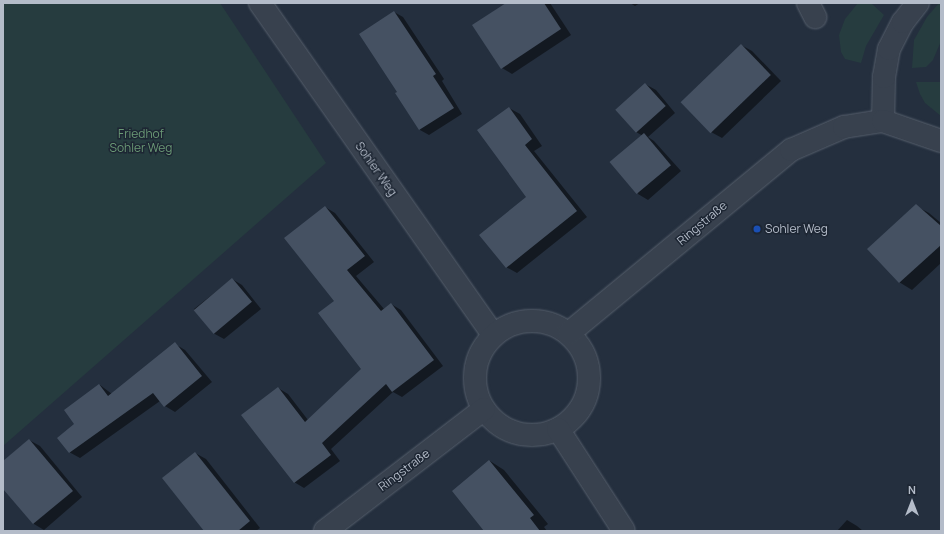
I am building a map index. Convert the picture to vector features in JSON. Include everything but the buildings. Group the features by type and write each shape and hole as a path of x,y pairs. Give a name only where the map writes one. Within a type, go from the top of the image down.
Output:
{"street":[{"name":"Sohler Weg","path":"260,3 493,336"},
{"path":"918,3 903,22 889,49 884,77 883,121 941,141"},
{"name":"Ringstraße","path":"569,334 791,150 844,127 883,121"},
{"path":"531,320 551,323 569,334 584,351 590,373 587,395 576,415 558,429 545,434 517,434 493,420 484,409 476,391 475,371 481,352 493,336 511,324 531,320"},
{"name":"Ringstraße","path":"325,531 484,409"},
{"path":"558,429 624,531"}],"green space":[{"name":"Friedhof Sohler Weg","path":"3,3 220,3 326,163 3,446"},
{"path":"858,3 871,3 884,15 866,46 861,63 845,59 841,52 839,35 845,19"},
{"path":"939,3 941,3 941,41 933,60 926,67 912,68 914,40 927,17"},
{"path":"916,82 941,82 941,116 925,103"}],"place":[{"name":"Sohler Weg","path":"757,229"}]}
